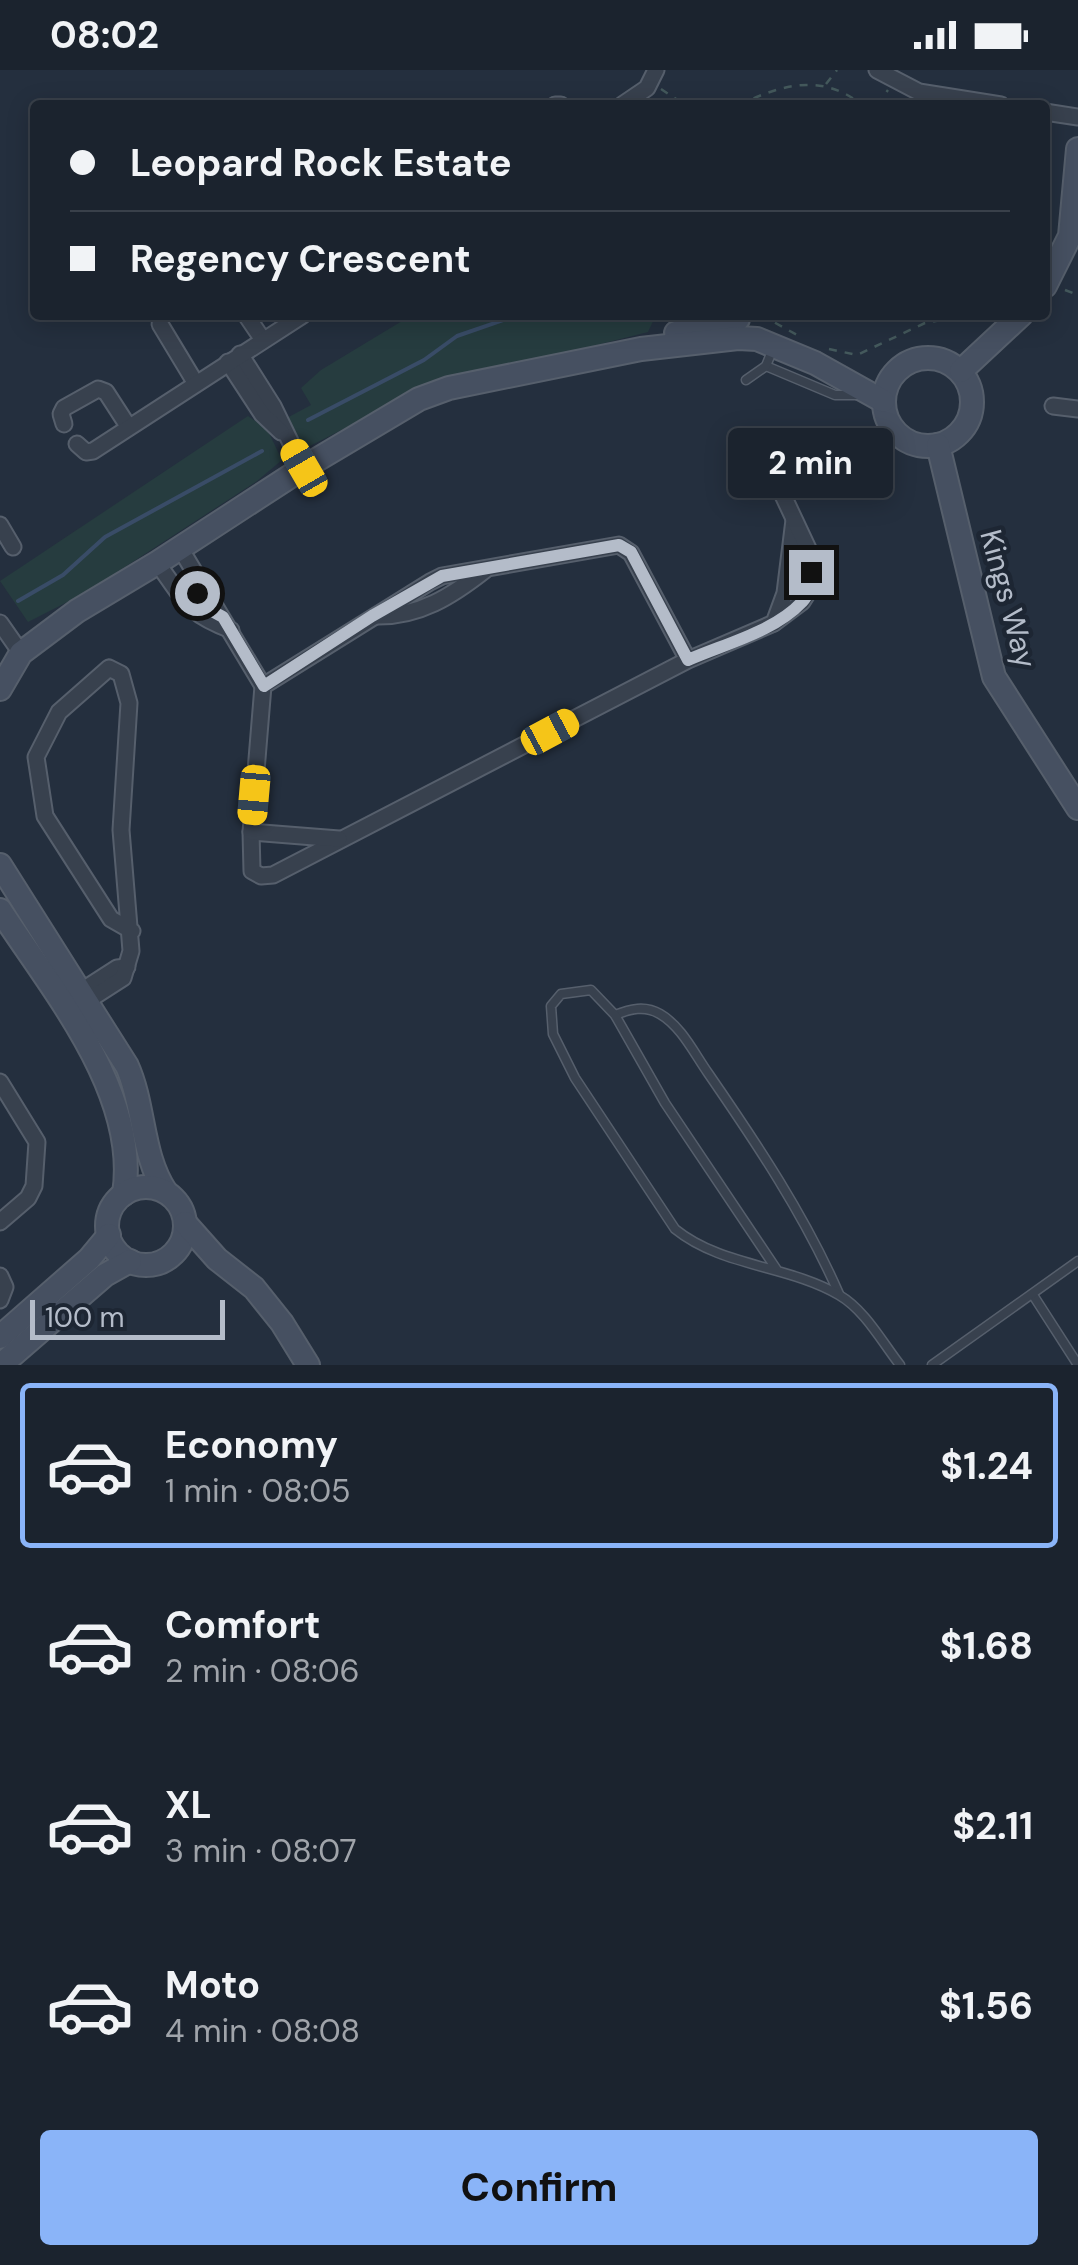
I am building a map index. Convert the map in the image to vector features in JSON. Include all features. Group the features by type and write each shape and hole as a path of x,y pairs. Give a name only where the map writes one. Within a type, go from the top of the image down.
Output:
{"street":[{"path":"876,70 919,92 969,100"},
{"path":"627,100 653,76"},
{"path":"1050,113 1078,117"},
{"path":"1050,278 1074,238 1078,149"},
{"path":"249,320 262,340"},
{"path":"76,444 90,452 295,320"},
{"path":"650,342 689,320"},
{"path":"0,690 21,653 77,611 304,468 433,394 730,320"},
{"path":"746,320 765,351"},
{"path":"962,371 1016,320"},
{"path":"160,324 195,382"},
{"path":"650,342 718,340 870,380 881,391 885,414 900,436 912,443 938,445 952,440 971,415 970,384 962,371 934,357 905,364 881,391"},
{"path":"234,358 262,414 284,434 304,468"},
{"path":"64,424 64,408 98,389 106,392 128,426"},
{"path":"1052,406 1078,409"},
{"name":"Kings Way","path":"938,445 994,677 1078,808"},
{"path":"170,555 227,624 264,686 251,832 252,871 261,876 342,839 688,660 774,623 802,602 809,591 810,555 765,457"},
{"path":"774,623 785,593 794,519"},
{"path":"0,524 14,547"},
{"path":"264,686 442,576 614,544 631,552 688,660"},
{"path":"170,555 182,602 196,615 227,624"},
{"path":"0,622 21,653"},
{"path":"64,1009 117,968 127,967 132,932 121,830 129,703 121,674 110,668 58,712 36,757 45,816 111,919 132,932"},
{"path":"251,832 342,839"},
{"path":"0,866 130,1072 154,1168 166,1192 180,1205 185,1223 217,1259 254,1288 308,1365"},
{"path":"0,910 94,1054 111,1090 126,1154 124,1194"},
{"path":"0,1082 37,1142 34,1186 28,1198 0,1222"},
{"path":"166,1192 141,1187 124,1194 109,1214 108,1235 116,1250 130,1260 146,1264 166,1259 217,1259"},
{"path":"166,1259 179,1247 185,1223"},
{"path":"0,1337 90,1259 108,1235"},
{"path":"3,1364 130,1260"},
{"path":"0,1276 4,1286 0,1300"}],"lane":[{"path":"746,380 765,351 843,397 881,391"},
{"path":"777,1270 665,1103 615,1015 591,990 573,990 554,1000 550,1027 575,1078 674,1229 691,1242 715,1252 777,1270 838,1294 862,1315 900,1365"},
{"path":"615,1015 644,1009 658,1012 675,1026 736,1113 796,1210 838,1294"},
{"path":"932,1365 1078,1261"},
{"path":"1033,1294 1078,1365"}],"path":[{"path":"825,85 837,70"},
{"path":"653,76 679,100"},
{"path":"881,100 897,81"},
{"path":"750,100 772,89 816,82 847,92 856,100"},
{"path":"755,320 803,338"},
{"path":"818,344 857,356 925,323 941,320"}],"green space":[{"path":"404,320 654,320 648,332 420,390 306,448 285,419 311,405 301,388 321,370"},
{"path":"248,416 267,429 282,460 257,481 85,593 28,622 0,581"}],"waterway":[{"path":"308,420 424,360 457,336 503,320"},
{"path":"18,601 63,575 105,537 262,451"}],"route":[{"path":"197,593 210,610 223,617 264,686 442,576 619,545 631,552 688,660 774,623 802,602 809,591 811,572"}]}
